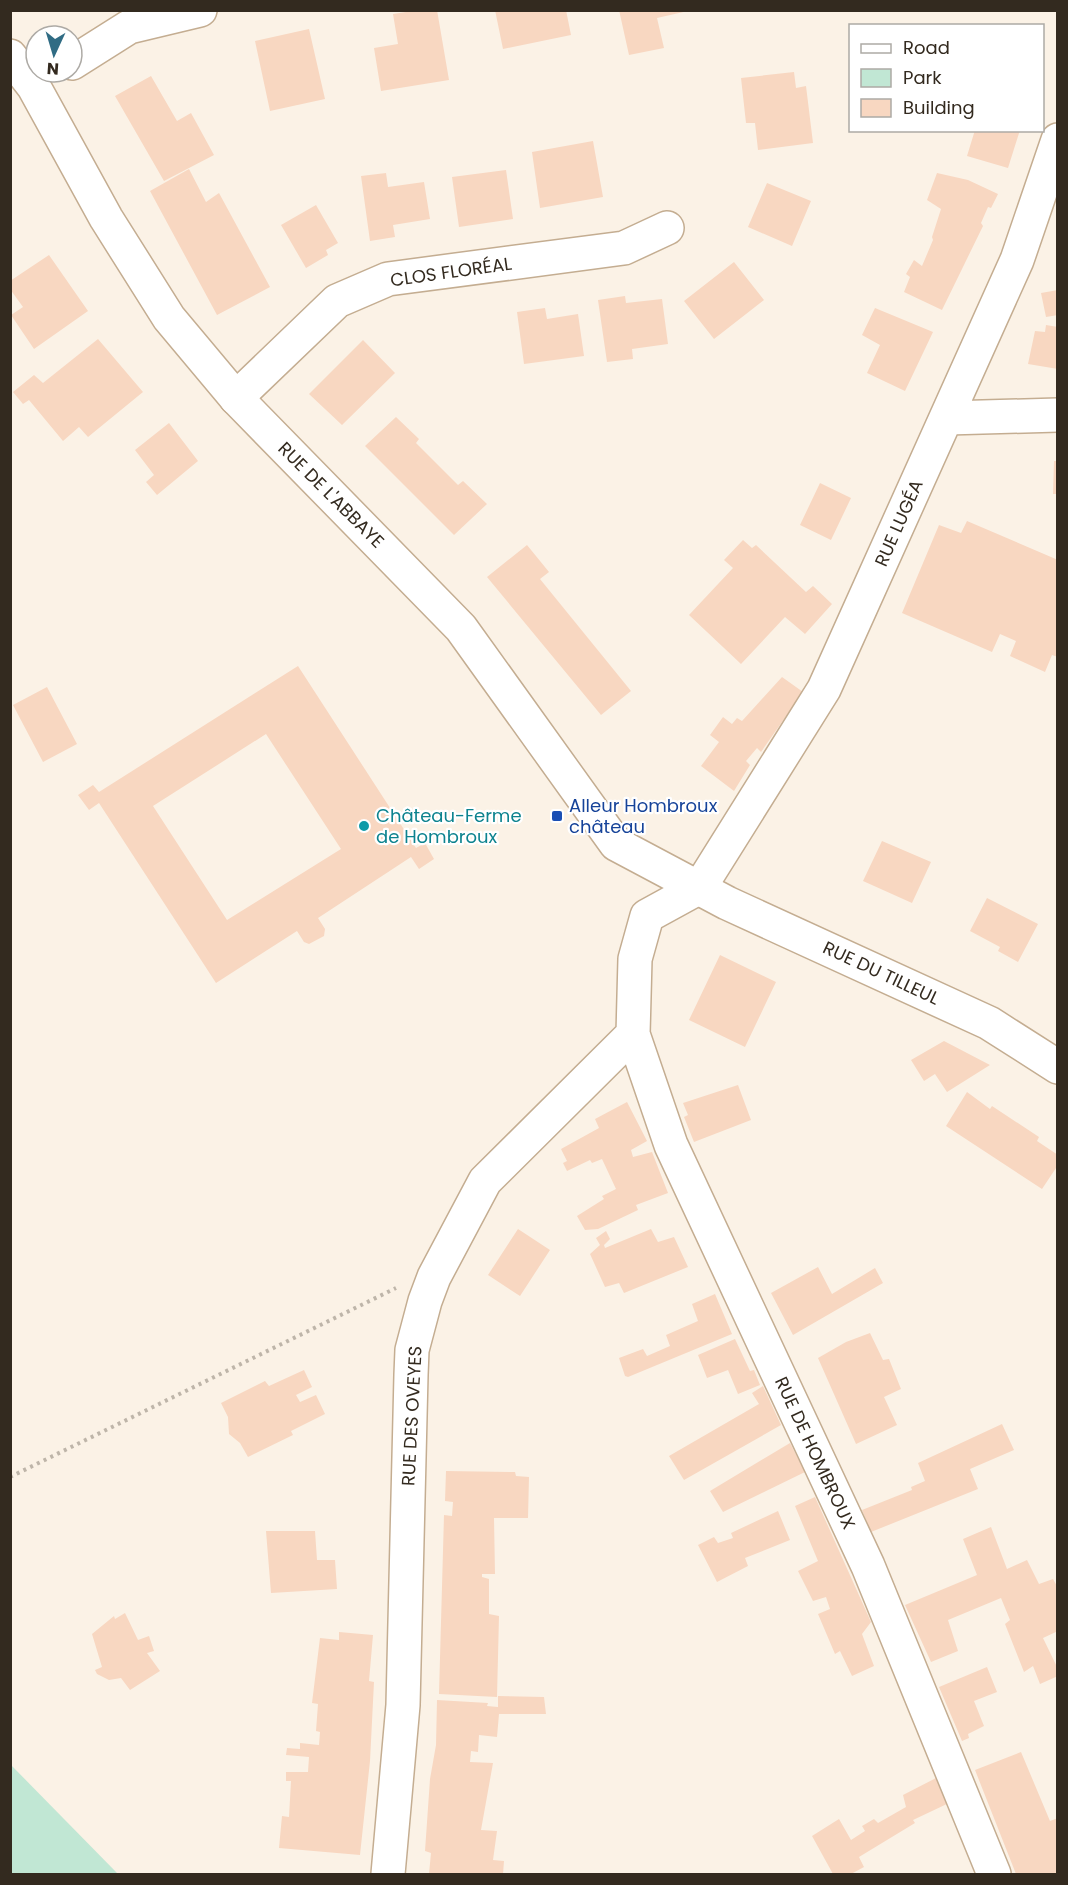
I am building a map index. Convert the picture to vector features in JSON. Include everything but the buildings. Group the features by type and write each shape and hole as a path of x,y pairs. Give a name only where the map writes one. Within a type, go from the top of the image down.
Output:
{"street":[{"path":"84,55 129,27 200,10"},
{"name":"RUE DE L'ABBAYE","path":"10,56 24,66"},
{"name":"RUE DE L'ABBAYE","path":"47,84 106,218 169,318 236,399 461,628 616,844 700,886"},
{"name":"RUE LUGÉA","path":"700,886 824,689 1017,260 1058,140"},
{"name":"CLOS FLORÉAL","path":"236,399 337,301 388,279 624,248 667,228"},
{"path":"947,418 1058,415"},
{"path":"633,1034 635,959 647,916 700,886"},
{"name":"RUE DU TILLEUL","path":"700,886 727,903 988,1023 1058,1067"},
{"name":"RUE DES OVEYES","path":"388,1875 403,1705 412,1350 434,1277 485,1181 633,1034"},
{"name":"RUE DE HOMBROUX","path":"633,1034 671,1145 868,1566 994,1875"}],"path":[{"path":"10,1477 406,1283 434,1277"}],"green space":[{"path":"11,1765 118,1874 11,1874"}],"place":[{"name":"Alleur Hombroux château","path":"557,816"},
{"name":"Château-Ferme de Hombroux","path":"364,826"}]}
